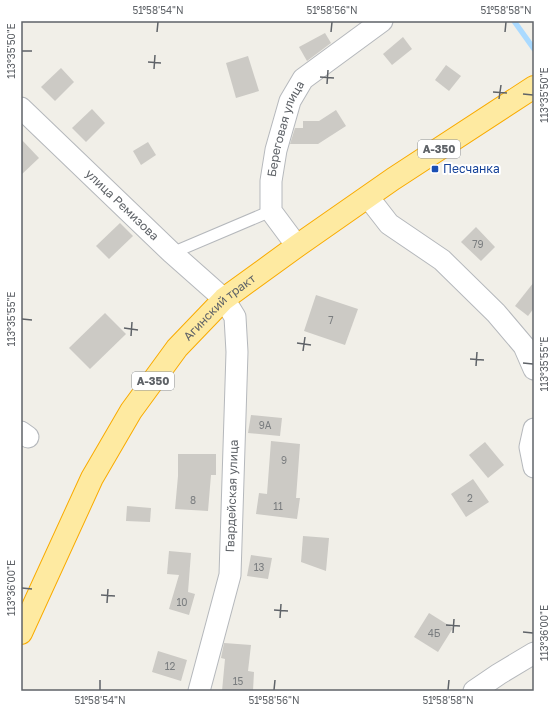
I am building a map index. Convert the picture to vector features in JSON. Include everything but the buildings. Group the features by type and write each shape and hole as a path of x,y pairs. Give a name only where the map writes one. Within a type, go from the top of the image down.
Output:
{"highway":[{"name":"Агинский тракт","path":"21,633 92,478 131,411 177,348 224,300 297,246 393,179 534,86"}],"street":[{"name":"Береговая улица","path":"271,211 271,181 276,150 290,101 303,79 382,21"},
{"name":"улица Ремизова","path":"21,108 224,300"},
{"path":"368,197 389,224 442,260 496,313 524,346 534,369"},
{"path":"271,211 297,246"},
{"name":"Гвардейская улица","path":"199,691 230,575 237,352 235,317 224,300"},
{"path":"534,429 530,447 534,467"},
{"path":"474,691 534,653"}],"lane":[{"path":"172,252 271,211"}],"waterway":[{"name":"Песчанка","path":"514,21 534,49"}],"place":[{"name":"Песчанка","path":"435,169"}]}
